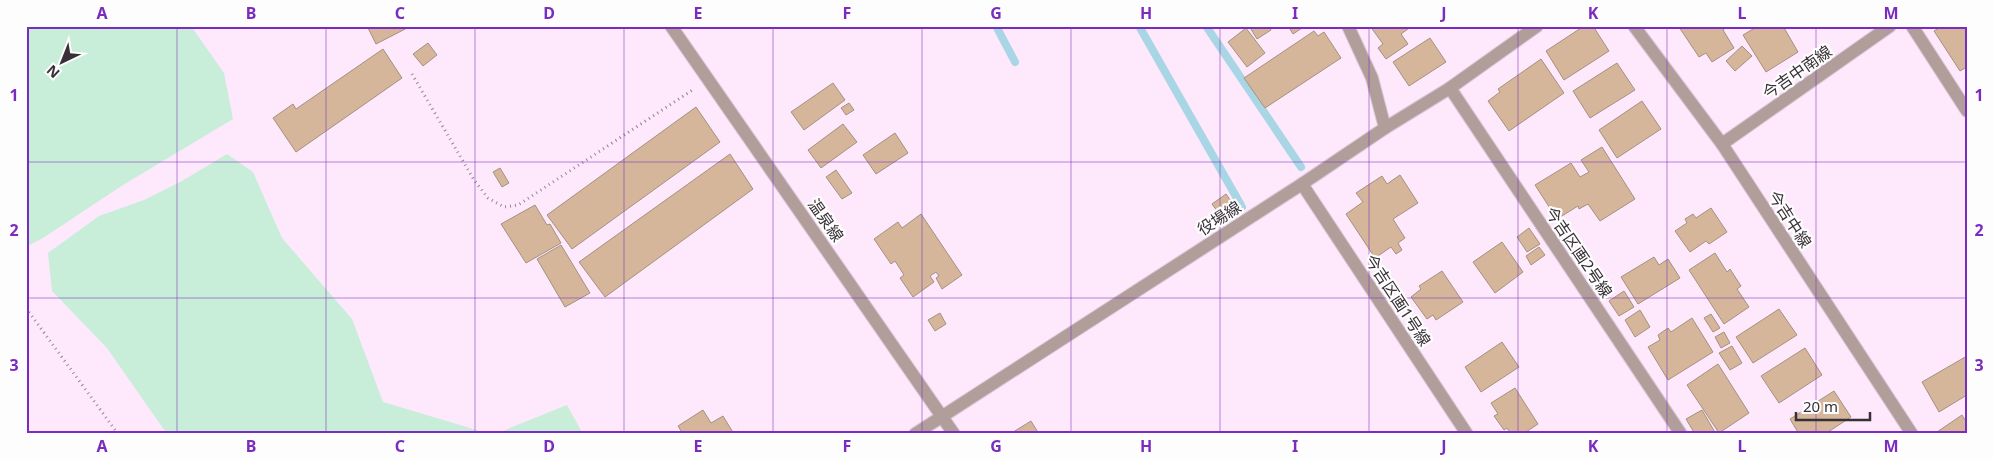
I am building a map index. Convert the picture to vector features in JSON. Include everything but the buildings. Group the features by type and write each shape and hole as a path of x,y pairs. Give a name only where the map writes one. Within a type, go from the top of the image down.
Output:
{"street":[{"name":"温泉線","path":"672,26 954,434"},
{"path":"1348,26 1372,78 1385,128"},
{"name":"役場線","path":"915,434 1302,184 1385,128 1450,88 1537,26"},
{"name":"今吉中線","path":"1634,26 1722,144 1912,434"},
{"name":"今吉中南線","path":"1722,144 1890,26"},
{"path":"1912,26 1967,111"},
{"name":"今吉区画2号線","path":"1450,88 1681,434"},
{"name":"今吉区画1号線","path":"1302,184 1467,434"}],"path":[{"path":"412,74 474,180 488,198 504,207 518,204 695,89"},
{"path":"26,308 118,434"}],"green space":[{"path":"26,26 191,26 224,73 233,119 123,185 43,238 26,247"},
{"path":"227,154 253,172 282,238 352,319 383,402 490,434 167,434 107,348 52,291 48,253 99,216 144,200 182,181"},
{"path":"567,405 583,434 495,434"}],"waterway":[{"path":"996,26 1015,62"},
{"path":"1139,26 1242,207"},
{"path":"1206,26 1301,167"}]}
